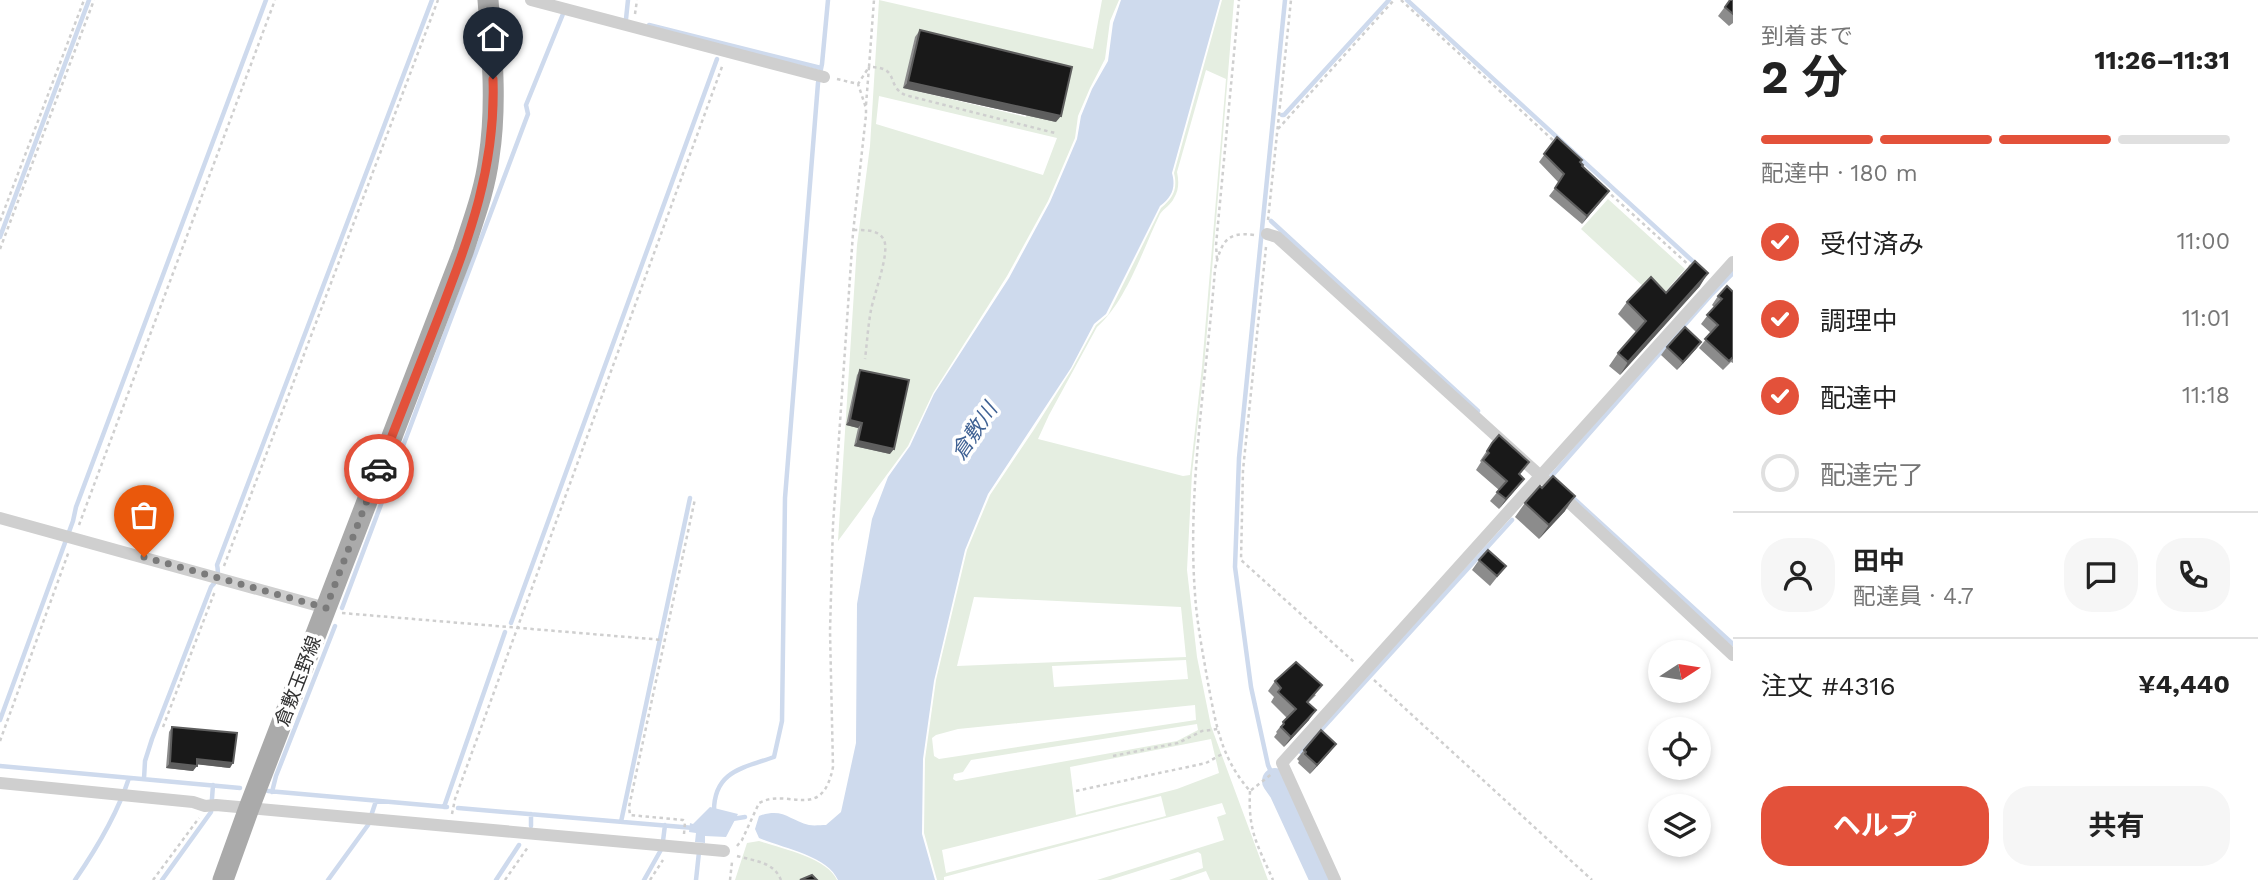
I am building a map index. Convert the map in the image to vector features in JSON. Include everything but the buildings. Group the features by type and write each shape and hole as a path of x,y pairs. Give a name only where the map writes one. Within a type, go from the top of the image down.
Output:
{"main road":[{"name":"倉敷玉野線","path":"223,880 478,207 489,158 494,106 488,0"}],"street":[{"path":"531,0 820,75"},
{"path":"1262,235 1277,237 1733,655"},
{"path":"1335,880 1282,763 1368,675 1733,262"},
{"path":"0,518 326,608"},
{"path":"0,783 724,852"}],"path":[{"path":"0,221 84,0"},
{"path":"0,249 94,0"},
{"path":"0,741 68,536 275,0"},
{"path":"163,727 438,0"},
{"path":"634,18 637,0"},
{"path":"724,852 743,841 759,803 772,799 796,801 816,797 828,786 831,778 833,751 830,631 833,525 874,0"},
{"path":"1238,0 1198,457 1195,594 1217,729 1224,752 1250,791 1252,832 1273,880"},
{"path":"1291,0 1278,129 1262,235 1243,470 1241,560 1592,880"},
{"path":"1278,129 1394,0"},
{"path":"1401,0 1561,148"},
{"path":"454,827 452,812 455,799 728,51"},
{"path":"858,84 869,67"},
{"path":"869,67 884,68 889,72 897,89 905,95 1055,133"},
{"path":"820,75 858,84"},
{"path":"858,84 866,108"},
{"path":"1601,184 1711,286"},
{"path":"854,230 870,230 884,240 885,252 871,308 865,359"},
{"path":"1217,259 1229,237 1235,234 1262,235"},
{"path":"684,834 685,822 680,819 630,815 628,811 695,499"},
{"path":"326,608 339,612 508,626 517,629 663,640"},
{"path":"1113,756 1178,743 1202,731 1217,729"},
{"path":"1076,791 1206,763 1224,752"},
{"path":"1250,791 1269,776"},
{"path":"153,880 210,805"},
{"path":"505,880 535,835"},
{"path":"650,880 673,846"},
{"path":"724,852 733,867 730,880"},
{"path":"724,852 771,866 782,880"}],"shaded area":[{"path":"879,0 1093,49 1102,0 1119,0 1110,21 1105,59 1078,116 1075,138 1048,201 1007,276 933,393 908,446 838,541 857,245 870,146","holes":["915,37 1038,66 1026,117 904,88","879,96 1057,138 1043,175 876,124"]},
{"path":"1222,0 1234,0 1204,368 1192,473 1187,570 1197,657 1211,726 1268,880 1210,880 1206,871 1180,880 1169,880 1203,868 1201,854 1198,852 1110,880 1097,880 1224,840 1217,817 1226,814 1222,803 937,880 924,833 925,759 936,680 967,550 990,495 1072,369 1096,325 1107,315 1097,327 1038,439 1183,476 1190,475 1202,367 1226,79 1206,70 1177,172 1176,195 1160,214 1125,289 1108,315 1161,208 1174,193 1174,173","holes":["974,597 1181,607 1186,657 957,666","1186,660 1188,679 1054,687 1052,666","1195,705 1196,720 939,759 934,756 932,738 958,729","1197,724 1198,730 1177,741 956,781 953,779 954,774 963,772 971,760","1211,739 1219,773 1177,789 1076,815 1070,767","1161,796 1166,816 946,873 942,850"]},
{"path":"1608,199 1685,269 1658,300 1581,229"},
{"path":"759,841 814,860 832,872 837,880 735,880 747,843"}],"water":[{"name":"倉敷川","path":"1121,0 1220,0 1172,173 1172,192 1160,206 1106,314 1094,324 1071,368 988,494 965,550 934,681 923,759 922,834 935,880 838,880 833,872 815,859 759,838 755,829 759,816 774,813 809,825 826,825 841,812 856,743 857,604 872,519 888,477 910,446 934,394 1009,278 1050,202 1077,139 1081,116 1092,89 1108,61 1113,23"},
{"path":"710,807 738,814 726,837 705,836 705,843 695,842 696,833 689,832 690,823 693,824"}],"waterway":[{"path":"0,237 89,0"},
{"path":"0,720 76,507 266,0"},
{"path":"144,779 145,761 152,739 216,580 217,565 432,0"},
{"path":"626,19 628,0"},
{"path":"714,811 715,798 725,779 741,768 774,757 782,721 785,498 818,83 828,0"},
{"path":"1275,781 1268,765 1251,687 1235,567 1239,458 1285,0"},
{"path":"1282,115 1389,0"},
{"path":"1407,0 1698,266"},
{"path":"342,608 528,114 526,105 563,14"},
{"path":"649,25 821,68"},
{"path":"511,623 717,59"},
{"path":"1271,221 1478,411"},
{"path":"1550,478 1733,273"},
{"path":"1571,496 1733,644"},
{"path":"621,822 690,498"},
{"path":"1301,752 1512,520"},
{"path":"272,792 335,626"},
{"path":"444,807 505,632"},
{"path":"0,766 240,788"},
{"path":"75,880 106,831 129,778"},
{"path":"1275,781 1323,880"},
{"path":"162,880 211,812 213,785"},
{"path":"268,791 447,807"},
{"path":"328,880 368,825 376,801"},
{"path":"458,808 694,828"},
{"path":"531,814 531,826"},
{"path":"732,819 745,817"},
{"path":"663,841 665,825"},
{"path":"496,880 519,845"},
{"path":"644,880 662,848"},
{"path":"696,880 699,852"}],"way so far":[{"path":"144,557 326,608 379,469"}],"route":[{"path":"379,469 478,207 489,158 494,106 493,79"}]}
